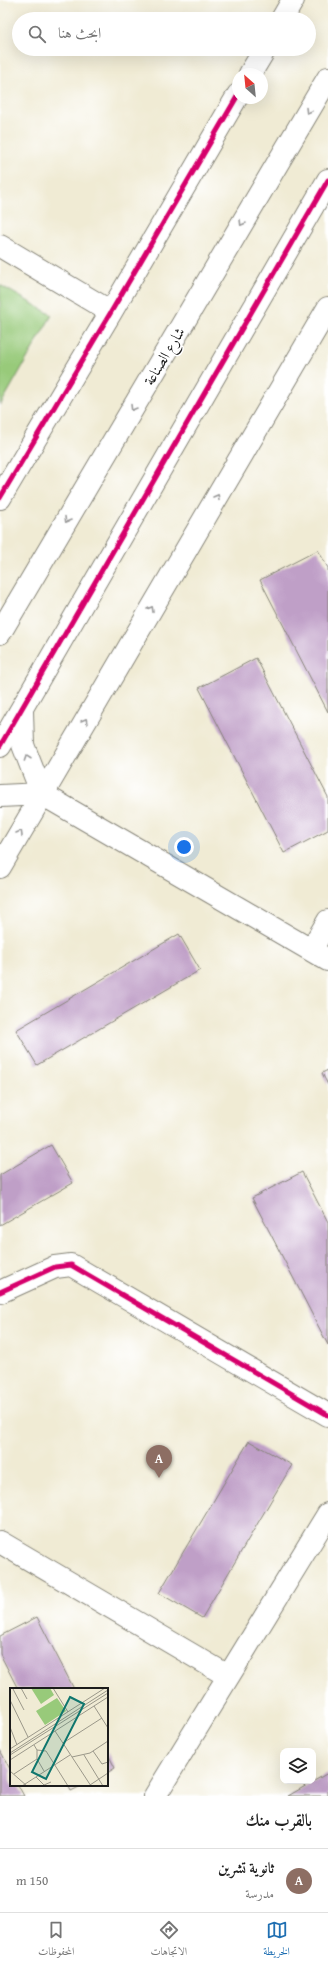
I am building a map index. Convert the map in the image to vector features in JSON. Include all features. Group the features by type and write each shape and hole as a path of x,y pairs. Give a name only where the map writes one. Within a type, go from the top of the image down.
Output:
{"street":[{"path":"286,12 293,0"},
{"path":"254,68 261,56"},
{"name":"شارع الصناعة","path":"0,633 328,78"},
{"path":"0,498 112,312 233,104"},
{"path":"0,746 328,180"},
{"path":"0,246 112,312"},
{"path":"0,867 328,308"},
{"path":"22,710 23,745 42,794"},
{"path":"0,796 42,794 320,955 328,921"},
{"path":"0,1292 55,1267 71,1265 328,1415"},
{"path":"155,1796 328,1514"},
{"path":"0,1542 228,1676"}],"green space":[{"path":"0,285 52,315 0,406"}],"building":[{"path":"318,550 328,568 328,712 260,580"},
{"path":"256,658 328,797 328,830 284,853 199,688"},
{"path":"179,934 200,970 37,1065 16,1030"},
{"path":"328,1070 328,1085 322,1073"},
{"path":"51,1145 73,1183 0,1225 0,1175"},
{"path":"302,1172 328,1222 328,1345 252,1198"},
{"path":"249,1441 292,1465 202,1618 159,1593"},
{"path":"37,1617 73,1688 17,1688 0,1654 0,1636"},
{"path":"0,1750 10,1769 10,1786 19,1786 24,1796 0,1796"},
{"path":"108,1754 115,1768 108,1772"},
{"path":"328,1773 328,1796 288,1796 309,1784 316,1784 316,1780"},
{"path":"68,1786 81,1786 71,1791"}],"cycle path":[{"path":"0,498 233,104"},
{"path":"0,746 328,180"},
{"path":"0,1292 55,1267 71,1265 328,1415"}],"place":[{"name":"ثانوية تشرين","path":"159,1478"}]}
